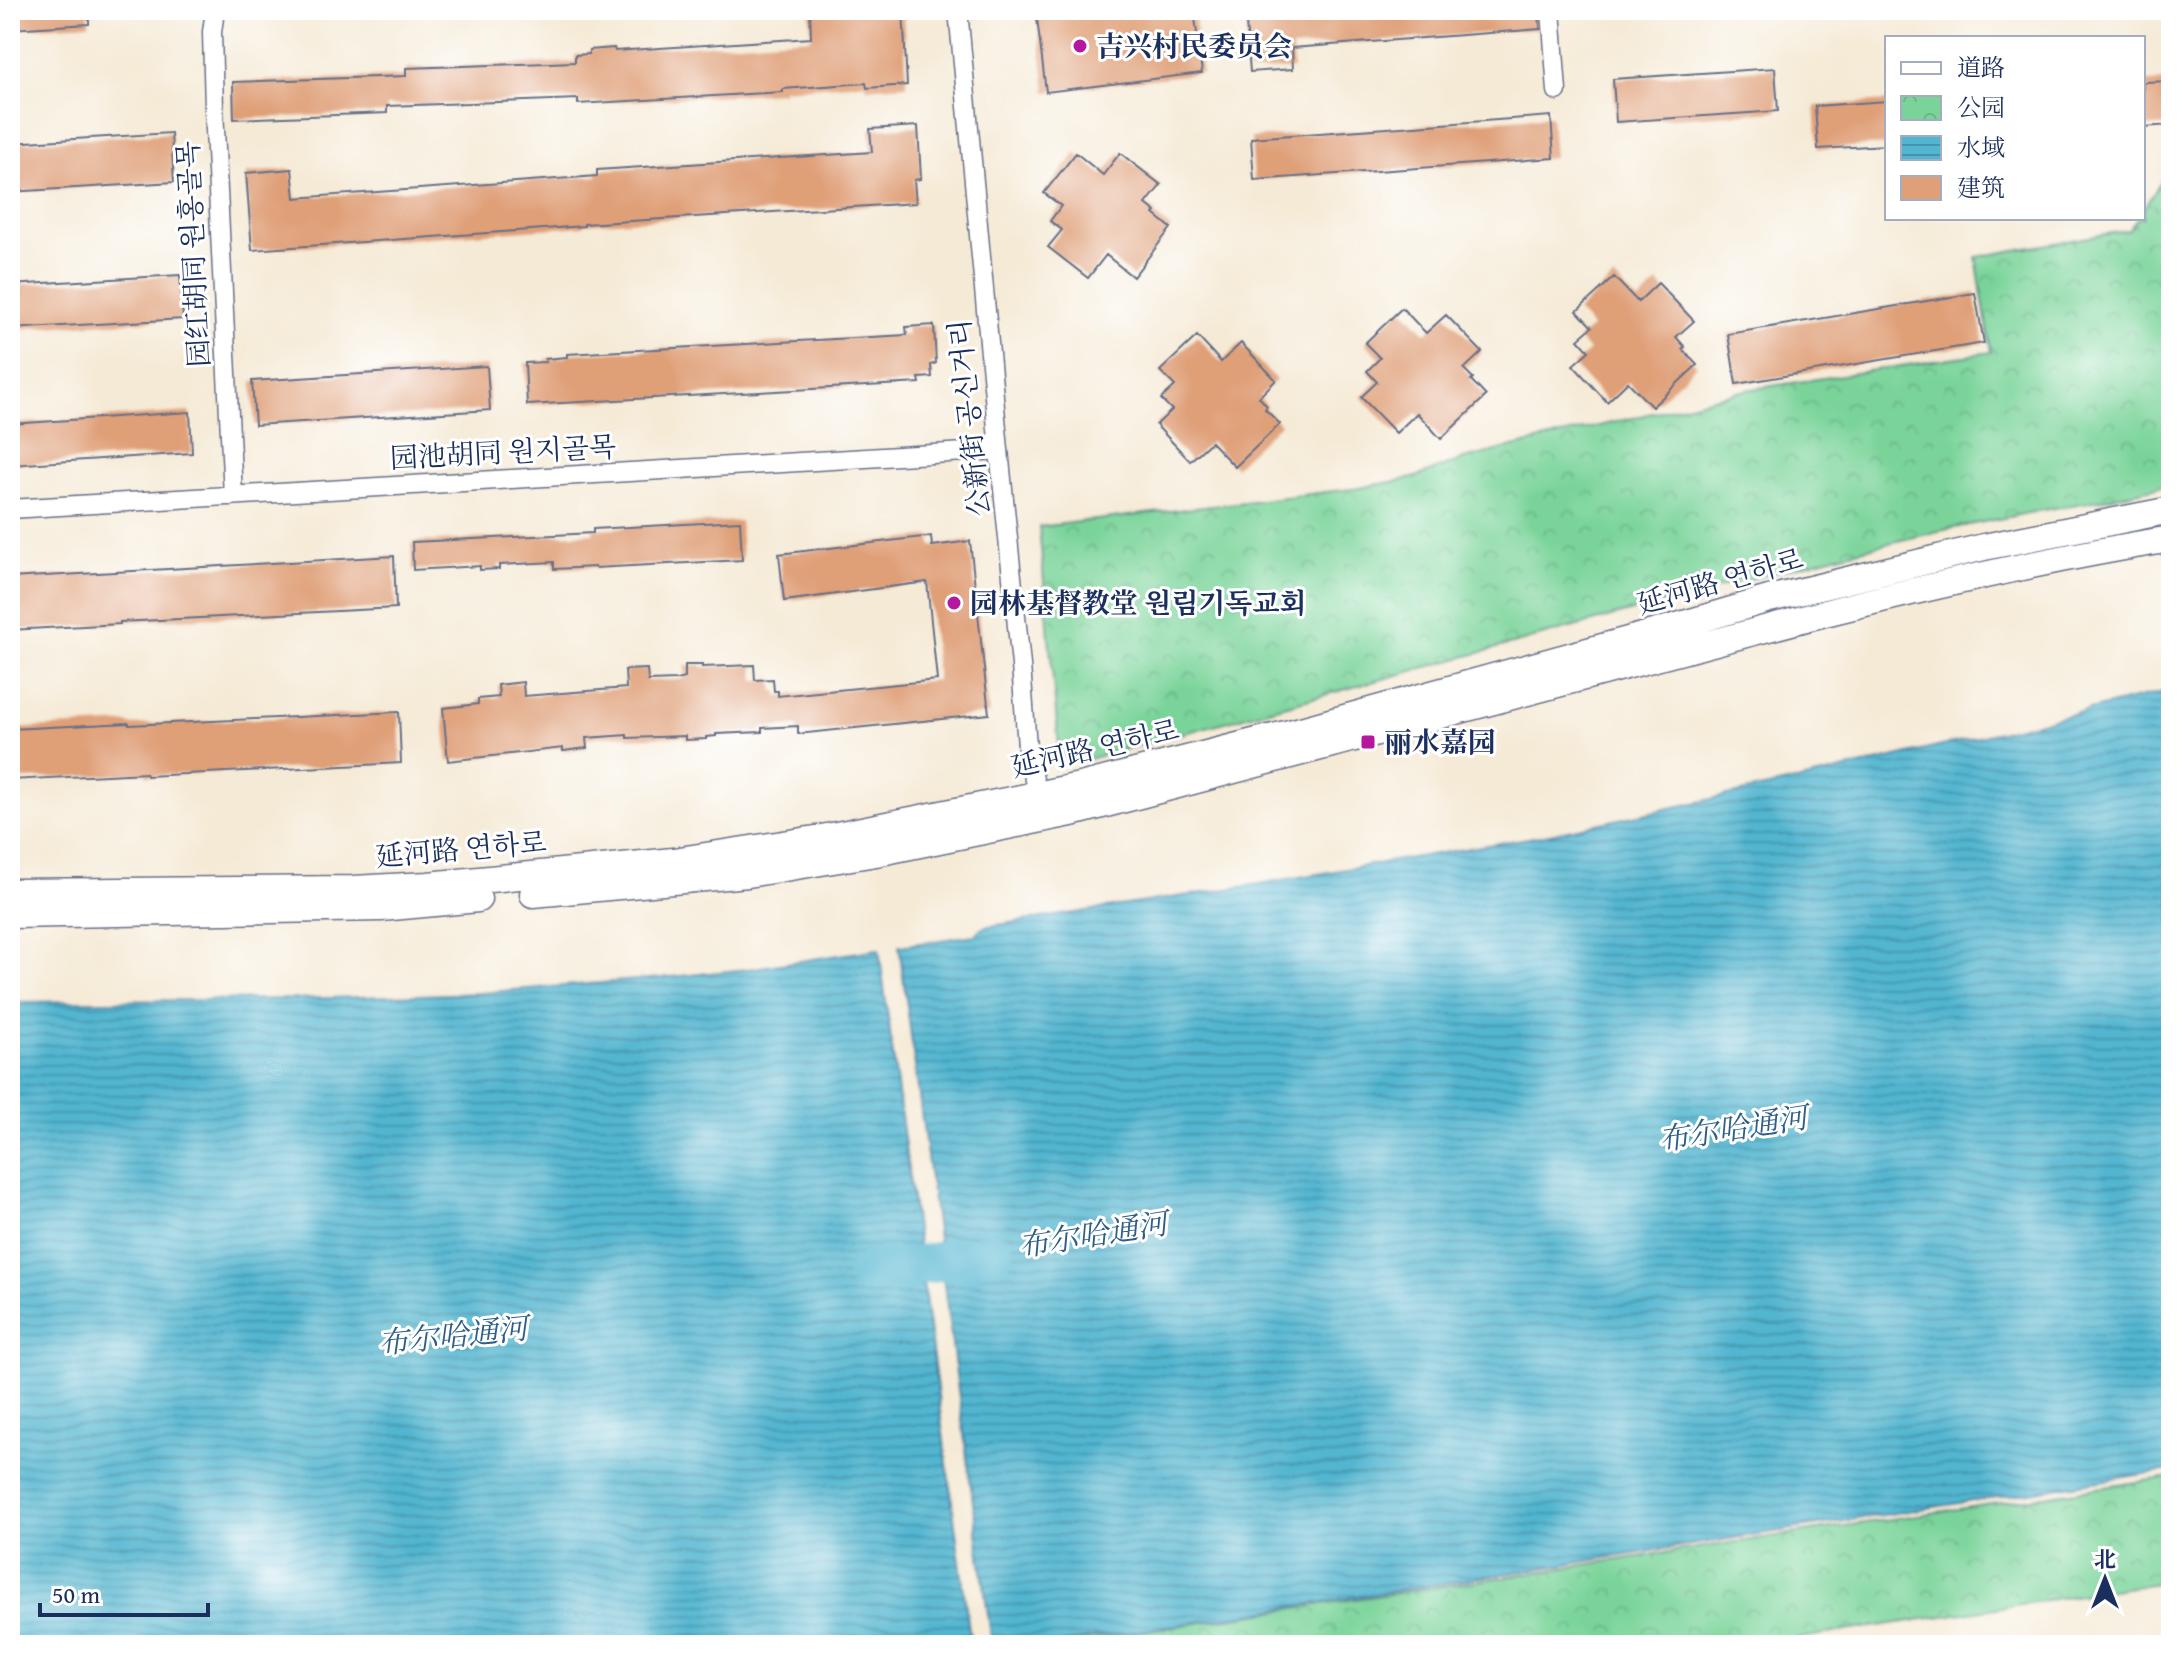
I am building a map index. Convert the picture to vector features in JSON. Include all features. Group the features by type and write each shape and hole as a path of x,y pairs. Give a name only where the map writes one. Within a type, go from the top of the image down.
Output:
{"main road":[{"name":"延河路 연하로","path":"10,915 381,908 748,874 876,853 1040,807 1151,769 1769,599 1984,547 2171,510"},
{"name":"延河路 연하로","path":"10,892 388,888 547,875 722,855 1040,807 1076,812 1839,609 2054,560 2171,539"}],"street":[{"name":"园红胡同 원홍골목","path":"215,10 212,32 214,109 233,496"},
{"name":"公新街 공신거리","path":"958,10 1027,747 1040,807"},
{"path":"1551,10 1557,91"},
{"name":"园池胡同 원지골목","path":"10,509 999,450"}],"green space":[{"path":"2171,167 2171,484 1939,531 1839,555 1085,760 1060,757 1039,527 1359,488 1413,478 1464,459 1746,390 1991,352 1976,257 2129,230 2136,220 2145,220 2145,206"},
{"path":"2171,1477 2171,1581 1755,1645 1050,1645"}],"water":[{"path":"2171,690 2171,1470 1048,1645 992,1645 899,946 975,935 984,927 1540,836 1810,778"},
{"path":"879,949 971,1645 10,1645 10,1002 300,999 478,993 747,969"}],"building":[{"path":"10,10 89,10 89,24 10,29"},
{"path":"810,10 903,10 907,85 867,88 866,83 783,89 783,92 578,104 578,99 387,106 387,113 234,119 233,82 406,76 406,68 575,62 575,55 589,54 589,50 614,48 615,51 811,38"},
{"path":"1036,10 1194,10 1202,73 1046,92"},
{"path":"1245,10 1539,10 1540,29 1292,48 1293,69 1250,72"},
{"path":"1775,68 1778,111 1616,122 1613,79"},
{"path":"2171,81 2171,125 2145,127 2145,82"},
{"path":"1885,101 1885,145 1818,149 1815,106"},
{"path":"1551,116 1554,158 1254,180 1251,138"},
{"path":"918,126 921,179 914,180 916,203 584,224 252,250 246,173 292,169 295,198 597,176 597,170 872,152 870,129"},
{"path":"171,133 174,182 10,192 10,143"},
{"path":"1076,153 1103,175 1120,153 1161,185 1146,204 1171,228 1133,277 1106,255 1088,278 1048,247 1062,230 1050,221 1061,206 1044,193"},
{"path":"180,275 183,319 10,329 10,285"},
{"path":"1614,277 1638,302 1658,283 1694,321 1676,337 1697,365 1652,407 1628,382 1607,402 1573,365 1589,351 1578,339 1592,327 1577,311"},
{"path":"1975,293 1984,343 1736,384 1728,334"},
{"path":"1402,308 1426,333 1446,315 1482,352 1464,369 1486,396 1441,439 1417,413 1396,433 1361,397 1377,382 1367,371 1380,358 1365,343"},
{"path":"934,325 936,363 931,365 932,377 919,378 920,383 527,405 525,363 546,362 545,359 567,357 567,354 907,335 906,327"},
{"path":"1197,336 1221,362 1241,343 1276,380 1259,397 1267,406 1265,409 1280,424 1235,467 1211,442 1190,461 1156,425 1172,410 1161,399 1175,386 1160,371"},
{"path":"487,366 490,410 255,425 252,381"},
{"path":"190,412 192,453 10,465 10,424"},
{"path":"740,521 742,560 554,569 554,562 499,565 499,569 480,570 480,566 413,570 412,542 593,533 593,529"},
{"path":"931,536 932,546 970,541 989,714 798,734 798,726 762,728 762,732 716,734 706,739 685,740 685,736 627,738 627,735 586,738 587,748 448,761 443,708 478,704 478,699 499,697 498,685 523,682 524,696 626,688 625,670 647,669 648,681 676,680 685,678 685,665 754,665 755,680 773,679 774,691 778,691 778,696 937,680 927,582 784,601 779,554"},
{"path":"394,556 396,608 10,630 10,578"},
{"path":"399,712 401,763 10,780 10,729"}],"waterway":[{"name":"布尔哈通河","path":"868,1273 994,1253"}],"place":[{"name":"吉兴村民委员会","path":"1080,46"},
{"name":"园林基督教堂 원림기독교회","path":"954,603"},
{"name":"丽水嘉园","path":"1368,742"}]}
